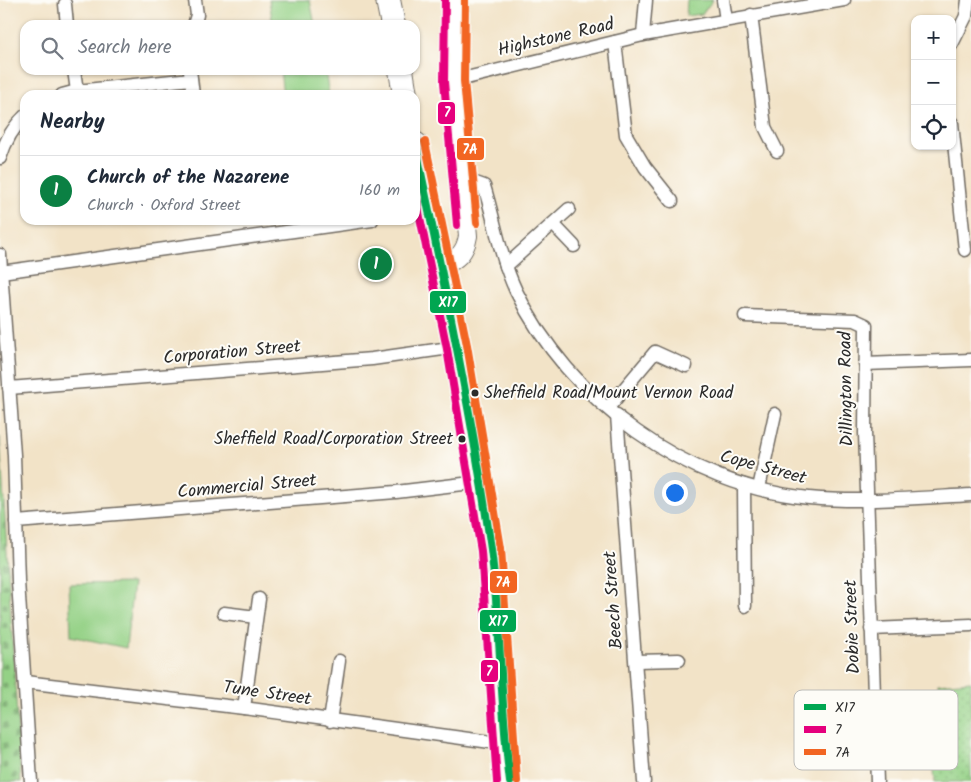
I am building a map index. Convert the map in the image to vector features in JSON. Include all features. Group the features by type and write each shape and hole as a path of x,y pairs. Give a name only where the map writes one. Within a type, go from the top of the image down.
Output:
{"highway":[{"path":"388,0 392,20"},
{"path":"402,75 404,90"},
{"path":"420,193 422,212 439,269 457,347 480,482 490,550 508,779"}],"street":[{"path":"195,0 197,15 196,20"},
{"path":"439,269 461,256 467,243 466,211 454,81 455,0"},
{"path":"643,35 646,0"},
{"path":"723,0 726,20"},
{"name":"Highstone Road","path":"454,81 643,35 844,0"},
{"path":"956,36 966,16 968,0"},
{"path":"65,4 67,20"},
{"path":"752,15 765,127 778,150"},
{"path":"615,42 626,135 645,167 672,201"},
{"path":"75,75 77,90"},
{"path":"128,90 186,75"},
{"path":"190,75 192,90"},
{"path":"0,158 4,144 20,121"},
{"path":"955,150 965,250"},
{"name":"Cope Street","path":"462,182 470,181 484,186 506,266 517,292 548,346 584,387 612,412 668,452 699,468 744,485 808,498 867,500 971,495"},
{"path":"506,266 569,209"},
{"path":"553,224 574,246"},
{"path":"1,272 336,225"},
{"path":"0,255 31,782"},
{"name":"Dillington Road","path":"746,316 855,320 866,325 867,500"},
{"name":"Corporation Street","path":"9,388 372,359 457,347"},
{"path":"612,412 655,352 686,366"},
{"path":"866,364 971,360"},
{"name":"Beech Street","path":"612,412 636,660 644,782"},
{"path":"759,488 775,414"},
{"name":"Commercial Street","path":"16,522 396,492 480,482"},
{"path":"744,485 745,606"},
{"name":"Dobie Street","path":"867,500 873,690"},
{"path":"244,708 259,599"},
{"path":"224,613 256,617"},
{"path":"871,630 971,625"},
{"path":"636,660 679,660"},
{"path":"330,721 339,661"},
{"name":"Tune Street","path":"25,682 244,708 505,744"}],"green space":[{"path":"269,0 310,0 314,20 272,20"},
{"path":"687,0 713,0 702,14 686,16"},
{"path":"281,75 326,75 328,90 282,90"},
{"path":"0,437 21,782 0,782"},
{"path":"133,583 126,648 71,636 69,584"},
{"path":"971,681 971,782 935,782 934,770 958,770 958,690 938,690 938,684"}],"transit line":[{"name":"7","path":"445,0 444,82 457,225"},
{"name":"7A","path":"465,0 464,81 477,223"},
{"name":"7A","path":"425,142 467,345 501,548 517,781"},
{"name":"X17","path":"420,169 475,447 491,549 510,782"},
{"name":"7","path":"420,217 447,349 481,551 497,782"}],"place":[{"name":"Church of the Nazarene","path":"376,264"},
{"name":"Sheffield Road/Mount Vernon Road","path":"475,393"},
{"name":"Sheffield Road/Corporation Street","path":"462,439"}]}
